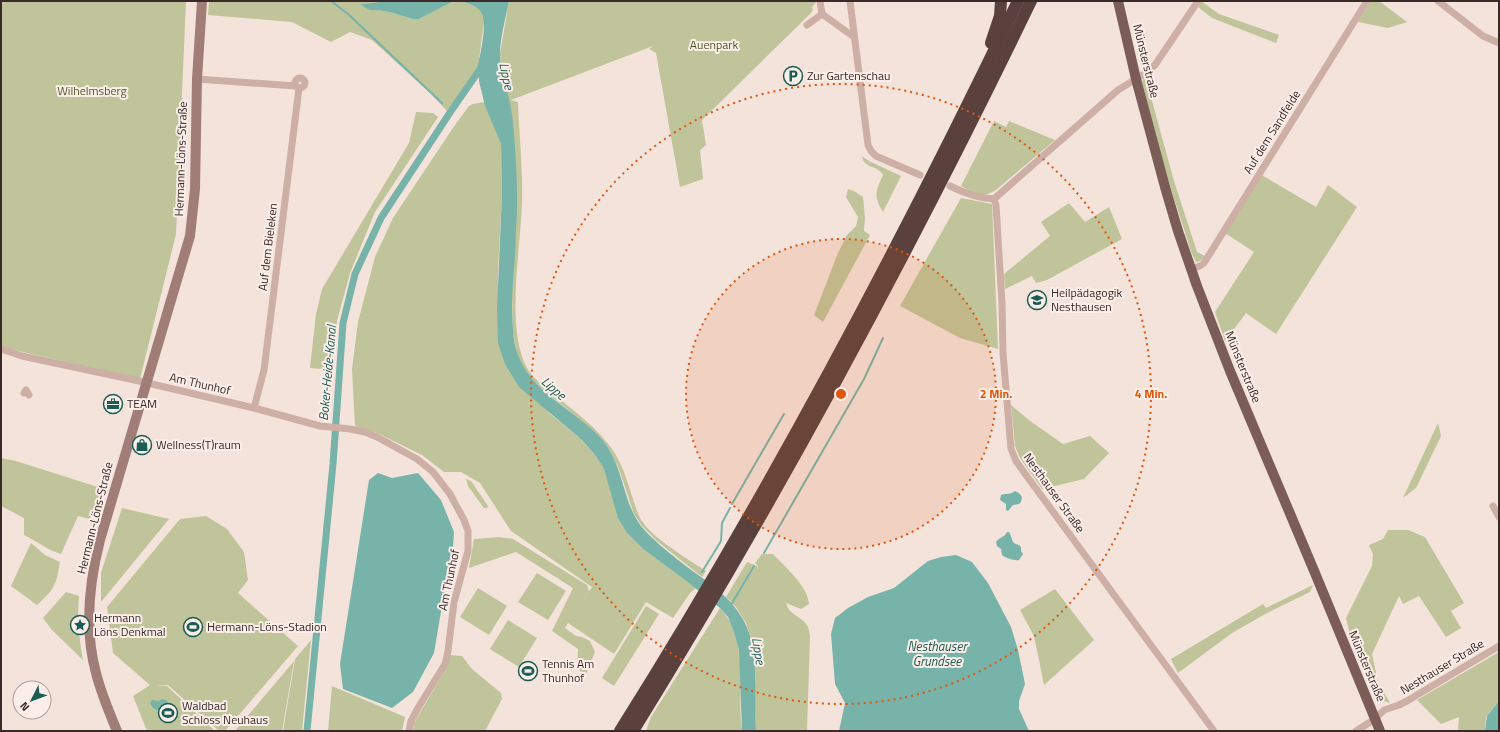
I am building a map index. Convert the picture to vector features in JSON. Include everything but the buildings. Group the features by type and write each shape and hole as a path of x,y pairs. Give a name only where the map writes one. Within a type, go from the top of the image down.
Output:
{"highway":[{"path":"976,89 1000,16 1001,1"},
{"path":"620,731 682,631 795,435 888,263 976,89 1018,1"},
{"path":"633,731 689,641 740,554 841,373 916,232 1031,1"}],"main road":[{"name":"Münsterstraße","path":"1118,1 1136,79 1165,187 1191,269 1230,371 1380,731"}],"street":[{"name":"Hermann-Löns-Straße","path":"117,731 107,708 93,661 88,626 90,593 94,565 100,540 182,266 191,229 195,189 197,79 202,1"},
{"path":"820,1 822,14 854,37"},
{"path":"850,1 868,145 876,156 920,175"},
{"path":"950,186 980,198 994,199 1118,90 1144,74 1155,65 1198,1"},
{"name":"Auf dem Sandfelde","path":"1191,269 1200,266 1204,262 1367,1"},
{"path":"1438,1 1483,36 1499,43"},
{"path":"807,25 822,14"},
{"name":"Auf dem Bieleken","path":"197,79 298,87 264,370 254,408"},
{"name":"Nesthauser Straße","path":"994,199 996,205 1002,303 1003,354 1011,449 1016,461 1026,475 1214,731"},
{"path":"1,350 22,356 147,383"},
{"name":"Am Thunhof","path":"147,383 254,408 322,426 365,432 377,437 424,465 433,472 450,494 462,515 468,531 468,551 454,602 445,664 411,721 409,731"},
{"path":"1493,506 1499,517"},
{"name":"Nesthauser Straße","path":"1356,731 1375,719 1384,710 1399,705 1499,646"}],"green space":[{"name":"Wilhelmsberg","path":"1,1 186,1 176,234 140,379 1,347"},
{"path":"209,1 382,1 360,4 369,10 389,12 413,19 419,19 450,3 462,1 478,8 481,11 484,20 479,60 476,71 447,111 430,93 372,40 350,32 331,42 292,22 208,15"},
{"name":"Auenpark","path":"509,1 817,1 812,7 813,10 810,14 702,120 706,145 700,150 703,179 680,187 656,53 649,49 653,46 511,100 518,102 522,176 522,201 515,310 520,351 527,368 533,376 586,421 600,434 612,449 621,465 639,516 644,524 659,539 706,571 702,577 657,541 642,526 634,514 619,469 610,450 601,438 588,426 539,386 527,373 517,355 513,332 512,292 516,232 500,54"},
{"path":"1201,1 1219,14 1279,35 1276,43 1212,18 1198,7"},
{"path":"1371,1 1379,1 1407,22 1388,28 1358,22"},
{"path":"1148,75 1149,90 1174,181 1197,252 1205,256 1200,261 1196,262 1192,254 1163,164 1142,82 1144,77"},
{"path":"484,102 501,144 502,192 498,270 498,343 549,413 582,440 595,455 604,469 627,533 643,549 696,588 690,593 673,618 646,602 614,654 568,623 565,628 576,636 590,641 595,652 586,674 577,669 578,649 552,631 573,588 516,552 469,568 474,539 499,537 513,539 587,585 589,591 578,607 592,587 511,531 480,483 461,472 444,472 422,455 377,433 355,426 352,369 358,322 375,257 393,218 455,125 469,106"},
{"path":"416,112 433,113 438,117 375,212 350,273 337,321 331,370 310,368 316,314 322,289 409,143"},
{"path":"994,121 1006,127 1009,121 1055,140 996,190 982,195 961,186"},
{"path":"862,156 869,161 901,176 883,212 878,201 877,189 883,175 878,170 865,163"},
{"path":"1260,174 1316,207 1328,185 1357,207 1276,334 1246,313 1225,341 1215,312 1254,252 1225,233"},
{"path":"848,189 863,197 865,218 864,231 870,235 823,322 814,315 838,253 847,235 856,226 858,217 846,197"},
{"path":"961,198 992,204 998,349 960,338 900,306"},
{"path":"1069,203 1085,222 1109,207 1122,239 1047,280 1036,283 1032,276 1005,289 1004,274 1050,236 1041,222"},
{"path":"1011,405 1030,421 1063,444 1090,436 1109,453 1084,479 1042,489 1020,458 1015,446"},
{"path":"1438,423 1441,436 1416,488 1403,498"},
{"path":"1,458 16,461 104,489 90,519 78,516 61,554 24,535 24,518 1,506"},
{"path":"466,479 471,481 488,506 487,508 484,508 468,486"},
{"path":"122,508 169,519 101,602 101,573"},
{"name":"Hermann-Löns-Stadion","path":"206,516 227,529 244,552 248,580 238,593 298,646 225,731 219,731 168,685 156,685 167,686 215,731 147,731 133,696 150,685 113,653 107,607 180,519"},
{"path":"1388,530 1408,530 1425,537 1464,603 1451,611 1461,628 1446,637 1419,596 1403,604 1399,596 1372,654 1378,682 1390,703 1381,700 1374,690 1369,674 1353,646 1346,618 1372,566 1373,554 1369,545 1383,539"},
{"path":"31,543 45,555 60,562 54,586 48,595 37,605 11,586"},
{"path":"762,554 773,554 800,583 808,597 809,604 801,609 786,603 790,611 806,623 810,636 807,731 756,731 752,642 746,623 736,607 726,597 747,562 757,566 757,569 758,566 755,563"},
{"path":"537,573 566,591 548,620 518,602"},
{"path":"1313,585 1310,592 1267,613 1232,633 1178,673 1171,659 1263,604 1266,608"},
{"path":"478,588 507,606 489,635 460,617"},
{"path":"1055,589 1094,640 1044,685 1034,636 1020,610"},
{"path":"66,592 79,596 78,612 80,644 83,660 52,630 43,618"},
{"path":"646,606 659,614 614,686 602,678"},
{"path":"720,608 730,621 736,636 739,651 742,731 646,731 651,717"},
{"path":"508,620 537,638 519,667 490,649"},
{"path":"311,640 302,731 283,731 295,659"},
{"path":"1499,652 1499,701 1486,717 1485,731 1458,731 1459,717 1441,724 1417,700"},
{"path":"450,655 462,656 472,669 501,693 502,699 485,731 413,731 414,723 447,667"},
{"name":"Waldbad Schloss Neuhaus","path":"294,661 282,731 235,731"},
{"path":"332,686 405,717 402,731 328,731"}],"water":[{"path":"382,1 456,1 419,19 413,19 389,12 369,10 360,4"},
{"path":"462,1 509,1 502,34 500,60 511,111 516,158 517,211 512,306 514,337 518,355 524,368 543,390 589,426 607,446 618,469 634,515 641,526 670,553 723,594 738,611 747,628 755,664 756,731 742,731 739,650 728,617 720,608 689,583 643,549 627,533 618,518 604,469 595,455 582,440 519,387 505,364 498,343 497,310 502,192 501,144 485,106 479,81 479,73 476,71 483,41 483,17 478,8"},
{"path":"378,473 392,478 418,473 441,500 454,532 452,561 445,588 434,653 413,692 392,708 343,689 340,664 369,480"},
{"path":"1015,491 1022,497 1021,502 1013,505 1008,511 1006,510 1006,504 1000,500 1001,495"},
{"path":"1007,532 1011,535 1012,541 1021,547 1023,554 1019,560 1012,560 1002,555 1001,549 997,546 996,542"},
{"name":"Nesthauser Grundsee","path":"956,555 972,562 988,583 1011,627 1018,650 1025,684 1019,701 1019,709 1029,731 839,731 845,703 835,684 831,634 835,618 848,608 868,597 894,588 928,561"},
{"path":"162,699 166,700 169,704 164,710 155,709 150,703 152,700 158,701"},
{"path":"1499,701 1499,731 1485,731 1487,716"}],"waterway":[{"path":"331,1 348,14 442,103"},
{"name":"Boker-Heide-Kanal","path":"307,731 333,464 343,323 355,274 381,218 483,65"},
{"path":"764,553 864,379 883,338"},
{"path":"732,504 784,414"},
{"path":"702,572 721,541 722,523 730,508"},
{"path":"731,605 754,566"}],"place":[{"name":"Zur Gartenschau","path":"793,76"},
{"name":"Heilpädagogik Nesthausen","path":"1037,300"},
{"name":"TEAM","path":"113,404"},
{"name":"Wellness(T)raum","path":"142,445"},
{"name":"Hermann Löns Denkmal","path":"80,625"},
{"name":"Hermann-Löns-Stadion","path":"193,627"},
{"name":"Tennis Am Thunhof","path":"528,671"},
{"name":"Waldbad Schloss Neuhaus","path":"168,713"}],"water label":[{"name":"Lippe","path":"507,76"},
{"name":"Lippe","path":"554,388"},
{"name":"Lippe","path":"759,651"}]}
